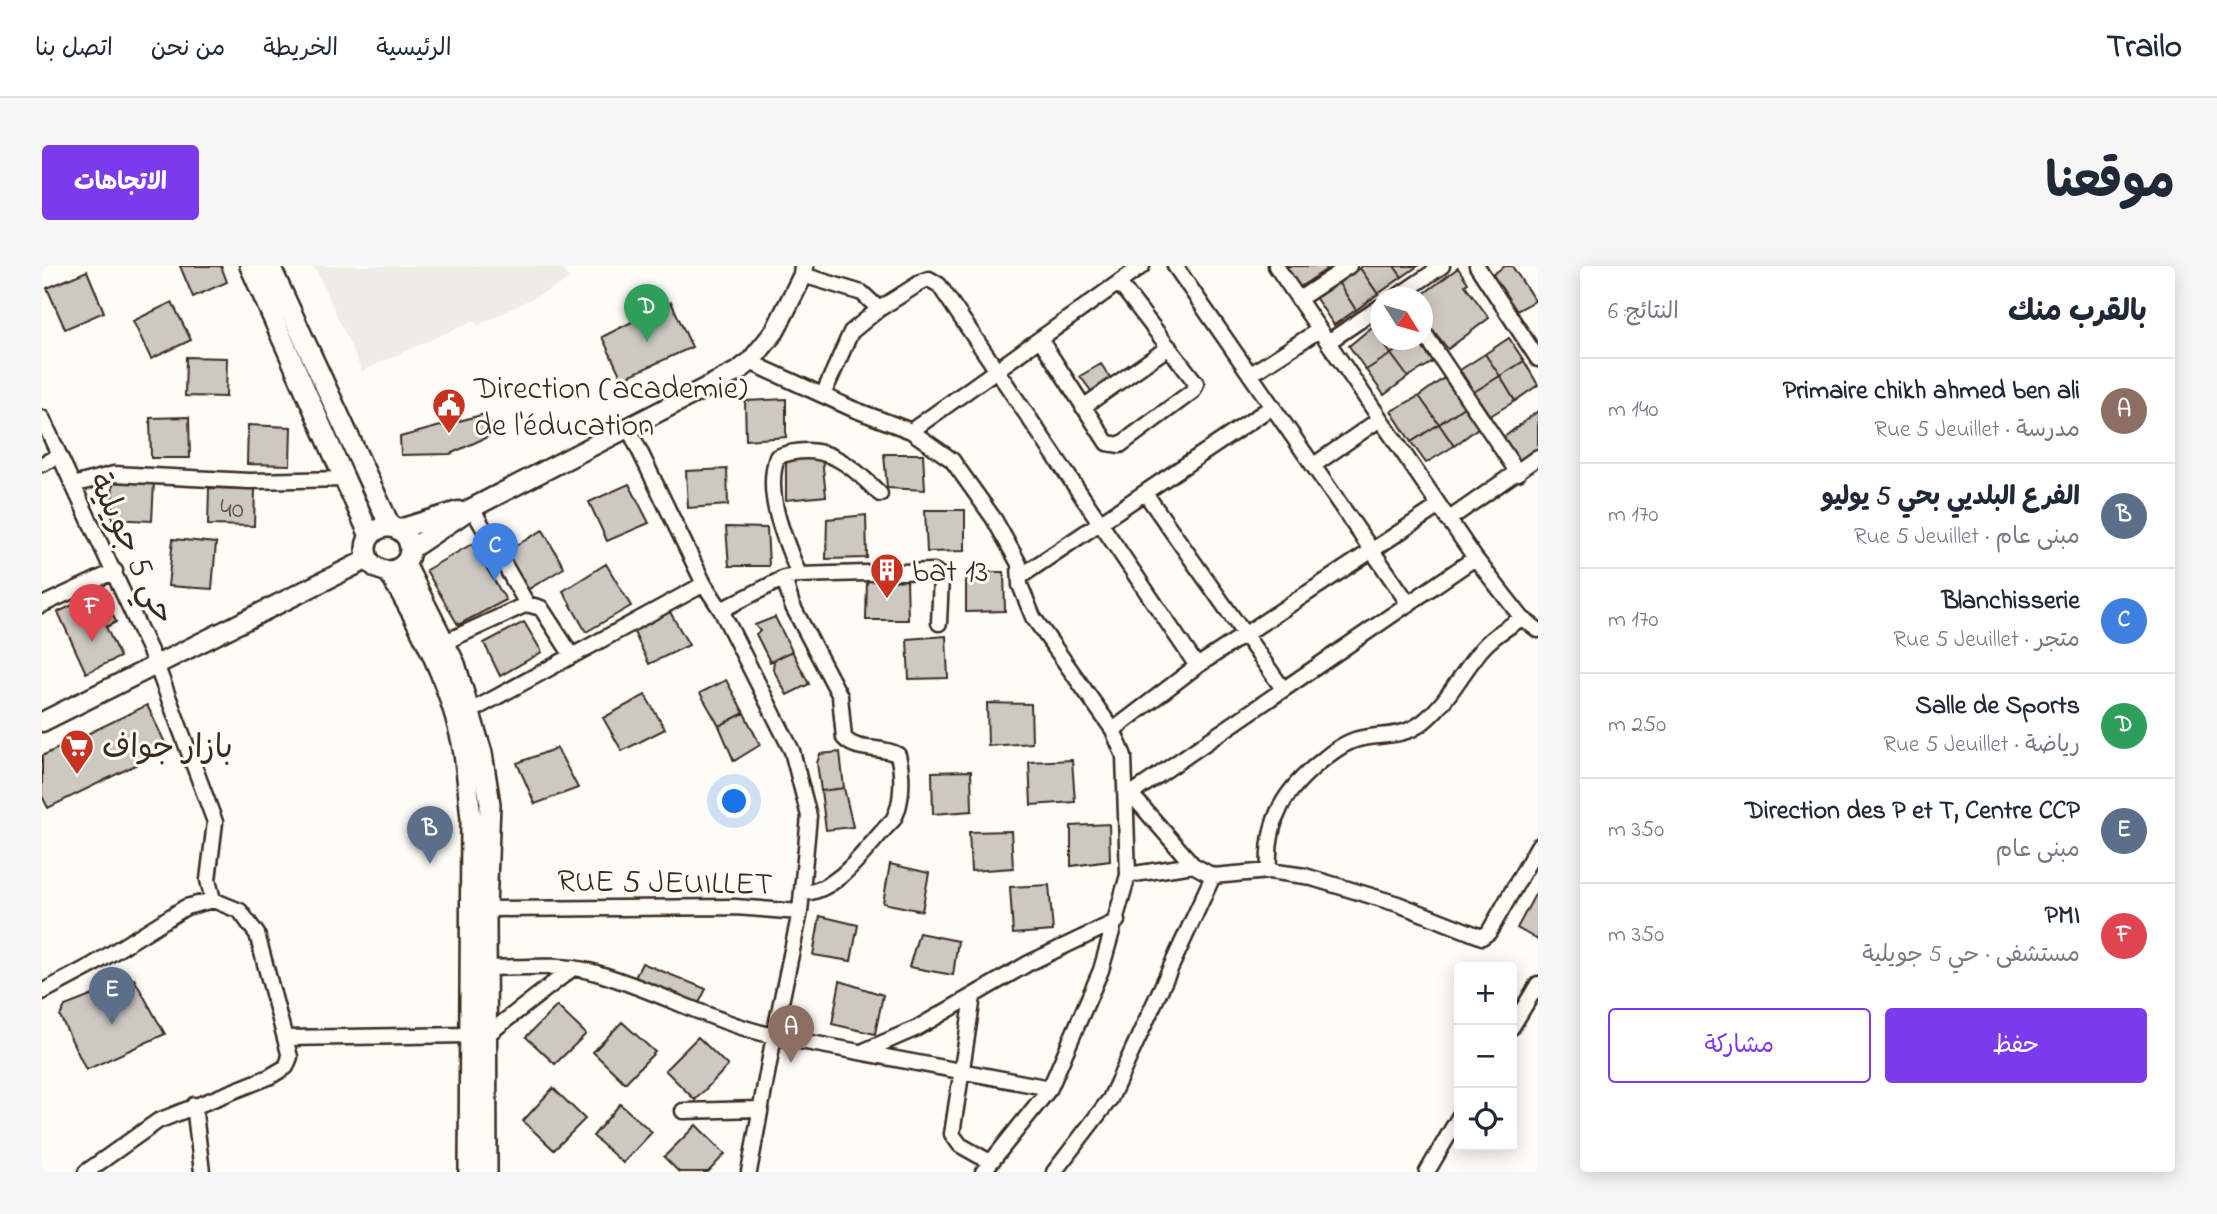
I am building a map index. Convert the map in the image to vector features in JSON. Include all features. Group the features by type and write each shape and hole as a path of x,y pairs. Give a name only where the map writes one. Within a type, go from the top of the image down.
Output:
{"main road":[{"path":"250,266 370,536"},
{"path":"270,266 395,528 408,537 401,561 435,654 461,739 471,818 469,1172"},
{"path":"395,528 382,527 370,536 366,547 368,559 376,568 401,561"},
{"path":"401,561 445,642 471,711 490,804 486,909 487,1172"}],"street":[{"path":"911,431 1142,266"},
{"path":"1175,266 1409,604"},
{"path":"1276,266 1475,558 1522,618 1538,630"},
{"path":"1299,299 1349,266"},
{"path":"1412,287 1442,266"},
{"path":"1478,266 1538,359"},
{"path":"401,561 472,508 629,429 750,362 775,331 804,271 862,293 879,309"},
{"path":"822,395 851,332 879,309 923,281 935,280 966,320 1197,666"},
{"path":"1040,339 1107,443 1120,445 1196,387 1195,380 1119,283"},
{"path":"1251,374 1370,313"},
{"path":"1433,345 1518,473"},
{"path":"1083,407 1169,347"},
{"path":"750,362 853,409 911,431 952,460 973,486 1013,553 1021,576 1020,585 1033,617 1113,730 1126,768 1128,794 1128,875 1117,921 1088,1004 1050,1088 987,1167 960,1145 952,1134 973,997"},
{"path":"1021,576 1102,524 1273,406"},
{"name":"حي 5 جويلية","path":"42,418 156,664 215,822 208,880 213,900"},
{"path":"1314,465 1380,419"},
{"path":"629,429 704,584 721,610 792,751 809,816 800,912"},
{"path":"803,893 812,892 837,879 893,820 898,813 901,769 898,755 888,750 863,748 844,738 840,696 792,605 791,577 777,517 773,472 777,457 801,453 836,456 880,494"},
{"name":"حي 5 جويلية","path":"42,464 59,456"},
{"path":"1448,520 1538,457"},
{"path":"73,485 114,474 249,481 346,479"},
{"path":"1145,493 1283,689"},
{"path":"1113,730 1197,666 1439,506"},
{"path":"395,528 472,508"},
{"path":"472,508 527,604"},
{"path":"1128,794 1475,558"},
{"path":"42,722 368,559"},
{"path":"42,605 115,571"},
{"path":"721,610 791,577 934,571 941,576 939,623"},
{"path":"471,711 571,654 704,584"},
{"path":"445,642 527,604 541,608 571,654"},
{"path":"1269,871 1270,832 1290,789 1343,745 1361,738 1390,736 1411,730 1424,721 1442,703 1482,649 1522,618"},
{"path":"1128,794 1193,865 1213,876 1269,871 1335,883 1482,937 1489,932 1538,846"},
{"path":"1128,875 1193,865"},
{"path":"1054,1172 1110,1099 1213,876"},
{"path":"42,992 91,966 186,907 213,900 240,911 257,934 286,1038 290,1057 286,1067 269,1077 158,1121 86,1172"},
{"name":"RUE 5 JEUILLET","path":"486,909 666,906 800,912 759,1109 749,1172"},
{"path":"864,1051 917,1028 1030,963 1117,921"},
{"path":"486,968 573,968 618,980 723,1022 774,1036 1050,1088"},
{"path":"488,1034 573,968"},
{"path":"1513,1025 1538,984"},
{"path":"286,1038 468,1035"},
{"path":"194,1105 202,1172"},
{"path":"683,1111 759,1109"},
{"path":"1427,1172 1454,1126"}],"shaded area":[{"path":"314,266 562,266 569,280 477,326 474,320 362,371"}],"building":[{"path":"180,266 221,266 227,282 193,297"},
{"path":"1284,266 1324,266 1327,269 1300,287"},
{"path":"1394,266 1402,277 1388,287 1373,287 1360,268"},
{"path":"1394,266 1418,266 1402,277"},
{"path":"1505,266 1512,266 1535,301 1513,313 1489,277"},
{"path":"1360,268 1373,287 1370,287 1370,300 1356,310 1338,282"},
{"path":"1458,268 1468,283 1465,285 1489,318 1448,349 1433,330 1433,287"},
{"path":"87,271 104,312 65,329 47,288"},
{"path":"1338,282 1356,310 1334,325 1315,297"},
{"path":"172,302 191,340 151,359 133,321"},
{"path":"671,302 692,347 622,379 602,337"},
{"path":"1370,329 1370,350 1388,350 1391,354 1366,370 1349,346"},
{"path":"1509,338 1524,361 1500,376 1485,354"},
{"path":"1397,350 1424,350 1433,362 1408,377 1391,354"},
{"path":"1391,354 1408,377 1384,395 1366,370"},
{"path":"1485,354 1500,376 1474,392 1460,370"},
{"path":"186,357 227,358 226,397 185,396"},
{"path":"1524,361 1538,385 1515,401 1500,376"},
{"path":"1101,364 1114,383 1094,395 1080,376"},
{"path":"1500,376 1515,401 1490,416 1474,392"},
{"path":"1444,378 1464,407 1439,424 1419,396"},
{"path":"1419,396 1439,424 1411,442 1391,411"},
{"path":"786,399 786,437 746,440 745,401"},
{"path":"1464,407 1478,428 1454,446 1439,424"},
{"path":"1538,411 1538,448 1520,461 1503,438"},
{"name":"Direction (academie) de l'éducation","path":"485,414 496,433 450,454 401,455 400,437"},
{"path":"189,417 190,458 151,458 150,418"},
{"path":"1439,424 1454,446 1426,463 1411,442"},
{"path":"248,425 291,427 290,465 247,464"},
{"path":"884,454 923,454 925,490 887,488"},
{"path":"822,458 826,496 786,500 786,459"},
{"path":"727,469 728,505 688,508 686,471"},
{"path":"113,480 154,482 152,521 112,519"},
{"path":"629,484 649,523 607,541 589,502"},
{"path":"209,488 255,489 254,526 208,525"},
{"path":"925,510 965,510 965,551 927,552"},
{"path":"866,515 867,558 826,559 827,519"},
{"path":"726,527 767,528 769,566 729,566"},
{"path":"543,530 564,568 527,590 505,552"},
{"path":"173,539 216,543 212,589 168,586"},
{"path":"472,544 506,600 458,625 426,570"},
{"path":"606,564 631,606 586,632 563,591"},
{"path":"966,572 1004,572 1005,611 966,612"},
{"name":"bat 13","path":"867,580 907,580 908,620 866,620"},
{"path":"102,591 116,622 106,627 120,657 86,673 58,612"},
{"path":"670,612 689,645 649,664 633,630"},
{"path":"775,617 792,651 770,662 756,634 760,631 755,625"},
{"path":"524,622 542,652 500,676 484,643"},
{"path":"946,636 948,678 909,679 907,639"},
{"path":"792,651 809,684 787,695 773,669 774,660"},
{"path":"726,680 744,713 719,726 700,693"},
{"path":"645,695 665,729 622,751 603,718"},
{"path":"987,703 1031,704 1032,743 988,746"},
{"name":"بازار جواف","path":"147,705 168,749 48,808 42,796 42,756"},
{"path":"744,713 760,745 734,761 719,726"},
{"path":"557,748 578,788 535,804 517,763"},
{"path":"840,752 844,788 821,791 817,763 820,754"},
{"path":"1072,760 1075,802 1031,805 1029,762"},
{"path":"971,771 972,811 933,814 932,772"},
{"path":"844,788 853,827 826,830 821,791"},
{"path":"1109,824 1110,861 1071,866 1071,826"},
{"path":"1011,831 1013,868 971,871 969,832"},
{"path":"890,864 929,873 922,911 883,903"},
{"path":"1049,885 1053,931 1013,934 1010,887"},
{"path":"1538,889 1538,940 1517,928"},
{"path":"820,916 858,925 851,961 813,955"},
{"path":"919,933 958,941 953,975 909,967"},
{"path":"642,963 706,989 697,1007 633,982"},
{"path":"134,979 165,1034 86,1070 60,1016 65,1006"},
{"path":"840,981 883,995 875,1034 832,1024"},
{"path":"557,1006 586,1034 555,1064 526,1037"},
{"path":"622,1022 655,1052 625,1083 593,1052"},
{"path":"698,1037 728,1066 695,1100 665,1070"},
{"path":"553,1088 585,1119 554,1150 523,1121"},
{"path":"620,1104 652,1132 623,1163 593,1136"},
{"path":"696,1125 725,1154 708,1172 679,1172 664,1157"}],"place":[{"name":"Salle de Sports","path":"647,342"},
{"name":"Direction (academie) de l'éducation","path":"449,435"},
{"name":"Blanchisserie","path":"495,581"},
{"name":"bat 13","path":"887,600"},
{"name":"PMI","path":"92,642"},
{"name":"بازار جواف","path":"77,776"},
{"name":"الفرع البلديي بحي 5 يوليو","path":"430,864"},
{"name":"Direction des P et T, Centre CCP","path":"112,1025"},
{"name":"Primaire chikh ahmed ben ali","path":"791,1063"}]}
